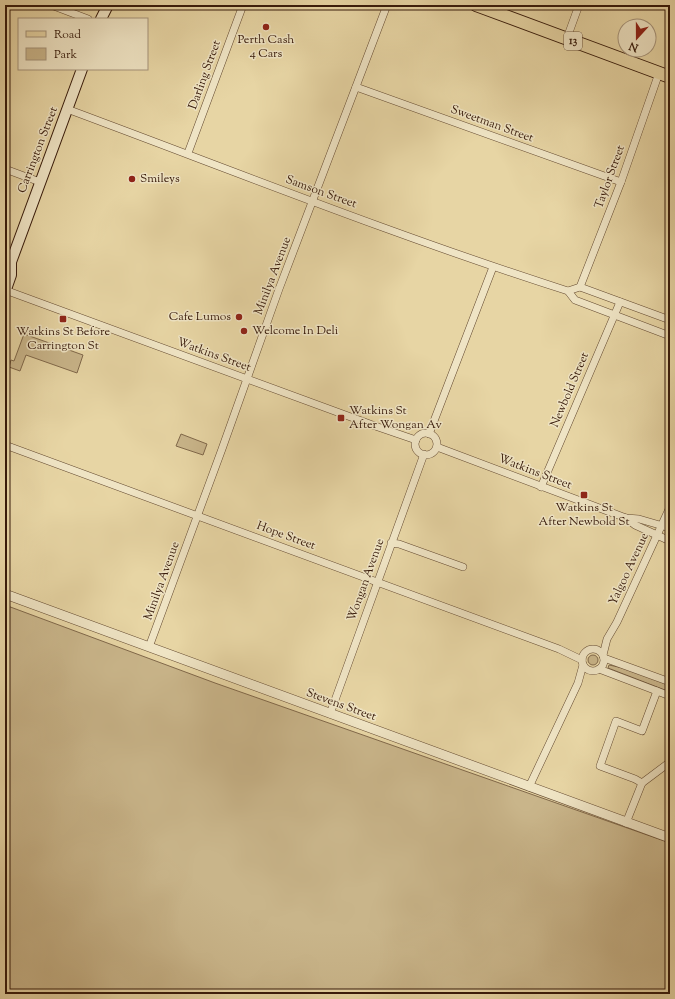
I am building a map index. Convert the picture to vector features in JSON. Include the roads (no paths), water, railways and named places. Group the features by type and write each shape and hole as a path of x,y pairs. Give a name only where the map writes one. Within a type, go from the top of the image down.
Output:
{"main road":[{"path":"101,18 104,5"},
{"path":"102,18 108,5"},
{"name":"13","path":"476,5 667,74"},
{"name":"Carrington Street","path":"5,291 11,276 8,266 82,70"}],"street":[{"path":"51,5 85,18"},
{"name":"Darling Street","path":"188,153 243,5"},
{"name":"Minilya Avenue","path":"149,647 198,516 279,289 387,5"},
{"path":"567,38 579,5"},
{"name":"Taylor Street","path":"580,287 621,182 667,74"},
{"name":"Sweetman Street","path":"356,87 621,182"},
{"name":"Samson Street","path":"67,109 188,153 313,202 493,267 568,291 575,300 670,336"},
{"path":"5,169 40,182"},
{"path":"429,434 493,267"},
{"path":"568,291 580,287 670,320"},
{"name":"Watkins Street","path":"5,291 416,440"},
{"name":"Newbold Street","path":"541,487 620,302"},
{"path":"429,434 436,440 437,447 433,452 424,454 418,450 416,440 420,435 429,434"},
{"name":"Hope Street","path":"5,445 559,648 585,652"},
{"name":"Watkins Street","path":"437,447 626,518 639,519 670,528"},
{"name":"Wongan Avenue","path":"330,714 424,454"},
{"name":"Yalgoo Avenue","path":"603,656 607,639 620,615 670,507"},
{"name":"Watkins Street","path":"626,518 635,525 670,541"},
{"path":"391,543 399,544 463,567"},
{"name":"Stevens Street","path":"5,594 670,838"},
{"name":"Yalgoo Avenue","path":"595,649 607,639"},
{"name":"Hope Street","path":"559,648 582,663"},
{"path":"529,787 578,683 585,652 588,650 598,650 603,656 670,682"},
{"path":"599,669 603,664 603,656"},
{"path":"582,663 590,670"},
{"path":"578,683 590,670 599,669 670,696"},
{"path":"642,783 600,766 616,721 642,731 657,691"},
{"path":"626,823 642,783 670,762"}],"place":[{"name":"Perth Cash 4 Cars","path":"266,27"},
{"name":"Smileys","path":"132,179"},
{"name":"Cafe Lumos","path":"239,317"},
{"name":"Watkins St Before Carrington St","path":"63,319"},
{"name":"Welcome In Deli","path":"244,331"},
{"name":"Watkins St After Wongan Av","path":"341,418"},
{"name":"Watkins St After Newbold St","path":"584,495"}]}
